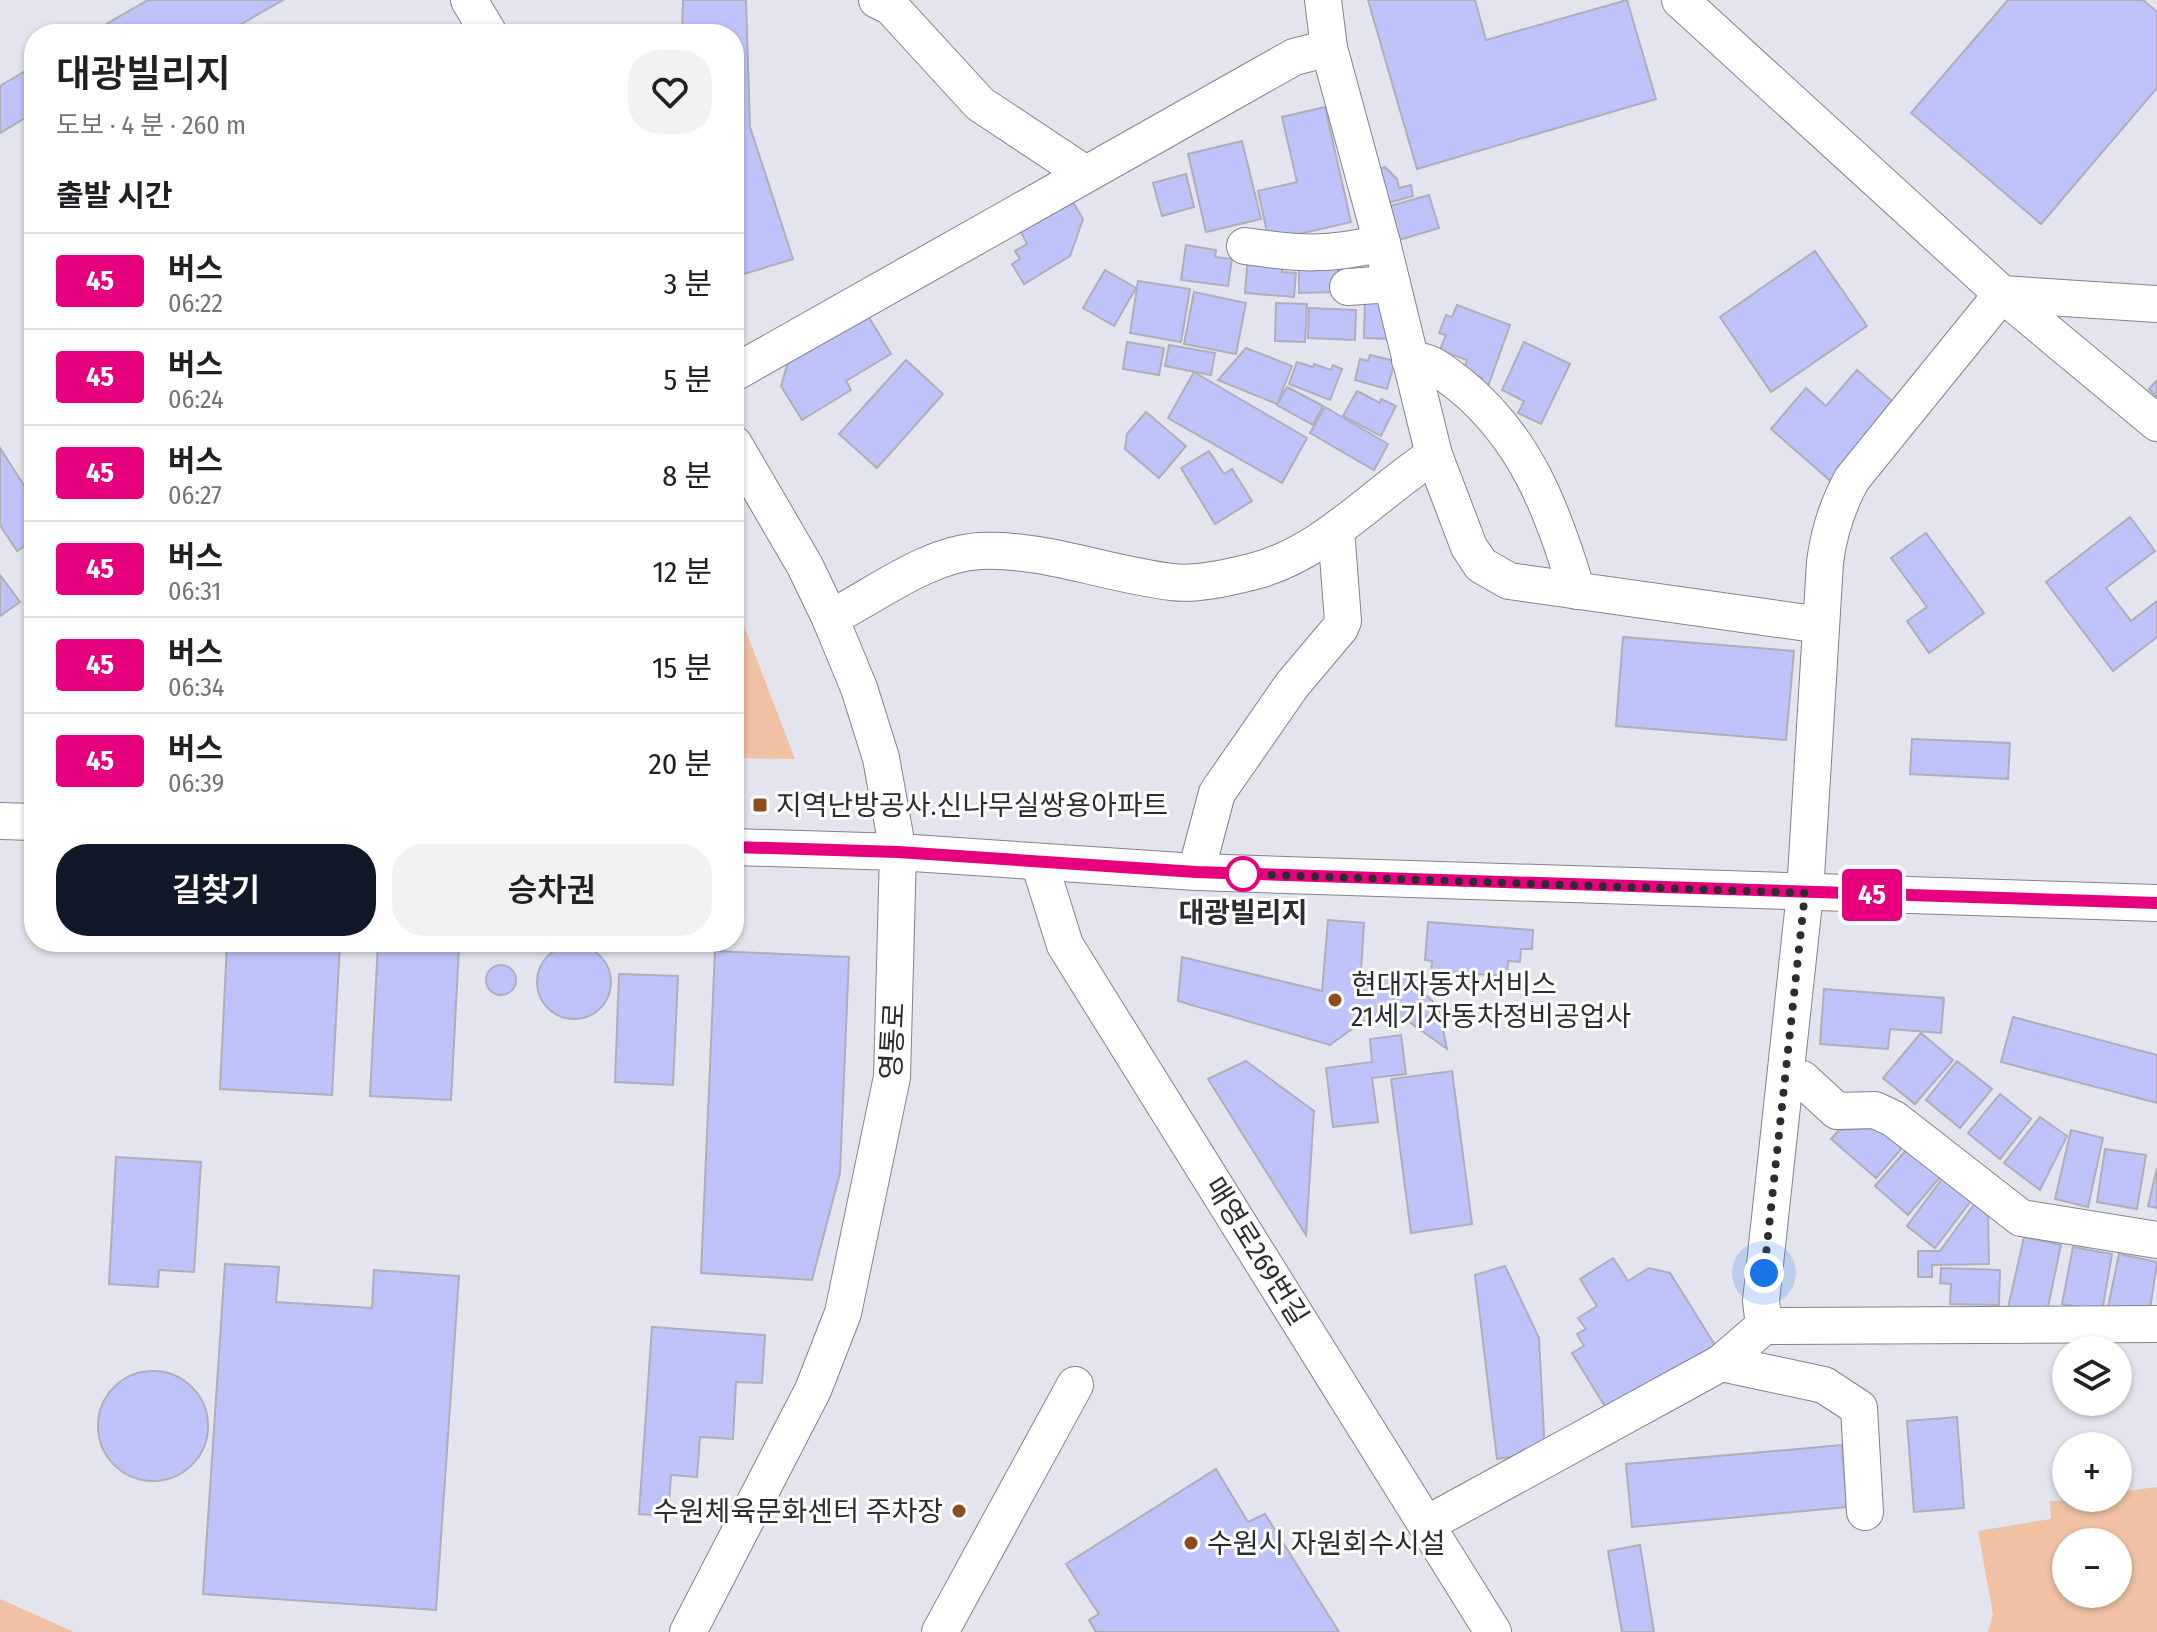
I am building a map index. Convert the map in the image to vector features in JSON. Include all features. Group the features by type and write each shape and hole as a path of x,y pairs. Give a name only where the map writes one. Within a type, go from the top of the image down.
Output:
{"street":[{"path":"469,0 483,24"},
{"path":"877,0 891,7 980,104 1084,173"},
{"path":"1323,0 1329,48 1382,243 1434,455 1459,524 1481,565 1509,581 1821,625"},
{"path":"1680,0 2002,294 2157,423"},
{"path":"744,367 1294,57 1329,48"},
{"path":"1245,246 1309,255 1340,253 1382,243"},
{"path":"1348,287 1392,284"},
{"path":"2002,294 2157,304"},
{"path":"1764,1326 1761,1301 1805,893 1828,541 1841,500 1852,479 2002,294"},
{"path":"1410,360 1425,360 1445,374 1494,417 1515,443 1540,484 1577,591"},
{"path":"830,618 914,572 978,551 1082,564 1175,582 1193,582 1265,568 1336,530 1380,492 1434,455"},
{"name":"영통로","path":"688,1632 813,1390 843,1313 892,1077 898,852 881,758 859,688 830,618 805,566 744,461"},
{"path":"1196,872 1217,793 1292,685 1343,621 1336,530"},
{"path":"0,821 24,822"},
{"path":"744,847 898,852 1196,872 2157,903"},
{"name":"매영로269번길","path":"1039,862 1065,945 1493,1632"},
{"path":"1786,1078 1802,1079 1837,1111 1875,1110 1894,1119 2021,1218 2157,1240"},
{"path":"1427,1524 1721,1363 1764,1326 2157,1324"},
{"path":"1721,1363 1824,1385 1859,1408 1865,1512"},
{"path":"940,1632 1075,1385"}],"shaded area":[{"path":"744,626 795,759 744,758"},
{"path":"2157,1487 2157,1632 1988,1632 1993,1614 1978,1531 2051,1519 2050,1501 2052,1512 2132,1512 2132,1490"},
{"path":"0,1599 74,1632 0,1632"}],"building":[{"path":"148,0 283,0 241,24 106,24"},
{"path":"683,0 746,0 750,127 793,259 744,274 744,24 682,24"},
{"path":"1368,0 1475,0 1486,40 1627,0 1656,99 1417,169"},
{"path":"2008,0 2143,0 2157,12 2157,88 2041,224 1911,113"},
{"path":"24,72 24,119 0,133 0,86"},
{"path":"1325,107 1351,222 1269,241 1258,191 1297,182 1282,117"},
{"path":"1242,141 1261,219 1206,232 1188,154"},
{"path":"1385,167 1397,179 1399,188 1411,185 1413,196 1388,203 1378,169"},
{"path":"1186,174 1194,207 1162,216 1153,183"},
{"path":"1429,195 1439,228 1399,240 1390,206"},
{"path":"1071,199 1083,219 1070,256 1024,284 1012,264 1020,259 1015,251 1027,244 1020,230"},
{"path":"1186,245 1216,250 1215,257 1232,259 1228,286 1181,280"},
{"path":"1815,251 1867,326 1771,392 1720,317"},
{"path":"1248,257 1283,260 1282,272 1296,273 1294,297 1245,293"},
{"path":"1299,268 1338,268 1338,292 1299,293"},
{"path":"1105,270 1136,288 1114,326 1083,308"},
{"path":"1138,281 1190,289 1181,342 1130,333"},
{"path":"1194,292 1246,303 1236,354 1184,344"},
{"path":"1365,294 1393,295 1392,339 1364,338"},
{"path":"1276,303 1307,304 1305,342 1275,341"},
{"path":"1457,305 1510,325 1487,389 1479,386 1482,378 1463,372 1467,360 1440,350 1446,335 1439,333 1446,315 1452,317"},
{"path":"1309,308 1356,310 1355,340 1308,338"},
{"path":"867,314 891,354 846,381 851,390 802,420 781,386 788,362"},
{"path":"1127,342 1164,348 1159,375 1123,369"},
{"path":"1524,342 1570,364 1541,424 1518,413 1524,401 1502,390"},
{"path":"1169,345 1215,353 1211,375 1165,366"},
{"path":"1246,348 1292,366 1277,404 1218,380"},
{"path":"1370,355 1395,361 1387,389 1355,380 1360,359 1368,361"},
{"path":"906,360 943,394 877,468 839,434"},
{"path":"1297,362 1331,370 1333,365 1342,369 1330,400 1289,384"},
{"path":"1857,370 1900,408 1834,484 1771,429 1806,388 1826,406"},
{"path":"1194,372 1307,438 1282,483 1168,418"},
{"path":"2157,380 2157,397 2149,389"},
{"path":"1287,387 1323,406 1313,425 1277,405"},
{"path":"1357,391 1380,403 1381,399 1396,406 1381,436 1343,416"},
{"path":"1325,407 1388,444 1374,470 1310,433"},
{"path":"1146,412 1186,446 1159,478 1125,449 1127,434"},
{"path":"0,448 24,485 24,546 17,551 0,525"},
{"path":"1209,451 1224,474 1232,469 1252,501 1215,524 1181,468"},
{"path":"2130,517 2155,551 2106,588 2131,621 2157,601 2157,637 2113,671 2046,582"},
{"path":"1926,533 1984,613 1929,653 1907,621 1927,607 1891,558"},
{"path":"0,575 20,602 0,616"},
{"path":"1623,637 1794,651 1786,740 1616,726"},
{"path":"1912,739 2010,743 2008,779 1910,774"},
{"path":"1328,920 1364,923 1361,971 1407,978 1438,1006 1447,1049 1405,1019 1363,1021 1330,1045 1178,1001 1182,957 1322,991"},
{"path":"1428,922 1533,930 1532,949 1521,949 1520,962 1508,961 1507,976 1431,971 1432,961 1425,960"},
{"path":"227,952 339,952 332,1095 220,1089"},
{"path":"378,952 459,952 451,1100 370,1096"},
{"path":"554,952 594,952 600,956 610,975 608,996 600,1008 581,1018 560,1016 548,1008 538,989 540,968"},
{"path":"715,952 849,957 840,1173 812,1280 701,1273"},
{"path":"501,965 512,969 516,980 512,991 501,995 490,991 486,980 490,969"},
{"path":"619,974 678,976 673,1085 615,1082"},
{"path":"1824,989 1944,998 1941,1033 1890,1029 1888,1049 1820,1044"},
{"path":"2013,1017 2157,1055 2157,1103 2001,1062"},
{"path":"1921,1033 1953,1060 1915,1104 1883,1078"},
{"path":"1401,1035 1406,1074 1372,1078 1378,1122 1333,1127 1326,1068 1372,1062 1370,1039"},
{"path":"1246,1061 1314,1111 1306,1235 1208,1079"},
{"path":"1957,1061 1992,1089 1960,1128 1926,1100"},
{"path":"1452,1071 1472,1224 1411,1233 1391,1079"},
{"path":"2000,1094 2031,1119 2000,1159 1968,1133"},
{"path":"2040,1117 2067,1136 2040,1190 2004,1163"},
{"path":"1879,1128 1902,1148 1876,1178 1831,1139 1839,1130"},
{"path":"2071,1130 2103,1138 2088,1207 2055,1199"},
{"path":"1907,1149 1940,1177 1908,1215 1875,1186"},
{"path":"2105,1149 2146,1155 2137,1209 2097,1202"},
{"path":"116,1157 201,1162 194,1272 159,1270 158,1287 109,1284"},
{"path":"2157,1168 2157,1208 2148,1206"},
{"path":"1942,1179 1971,1201 1935,1248 1907,1226"},
{"path":"1975,1203 1988,1213 1989,1264 1932,1265 1932,1277 1918,1277 1918,1251 1940,1251"},
{"path":"2024,1237 2061,1245 2046,1316 2008,1308"},
{"path":"2073,1247 2112,1254 2102,1312 2062,1304"},
{"path":"2119,1254 2157,1262 2149,1316 2108,1307"},
{"path":"1613,1258 1628,1281 1649,1268 1670,1273 1718,1350 1611,1416 1572,1353 1584,1346 1577,1334 1586,1329 1578,1318 1597,1306 1580,1279"},
{"path":"225,1264 279,1267 276,1302 372,1308 374,1270 459,1276 436,1610 203,1594"},
{"path":"1505,1266 1539,1338 1545,1453 1497,1459 1475,1275"},
{"path":"1941,1268 2000,1270 1999,1305 1950,1304 1951,1284 1940,1283"},
{"path":"652,1327 765,1335 762,1383 736,1382 733,1439 700,1437 697,1477 671,1475 668,1516 639,1514"},
{"path":"153,1371 174,1375 192,1387 204,1405 208,1426 204,1447 192,1465 174,1477 153,1481 132,1477 114,1465 102,1447 98,1426 102,1405 114,1387 132,1375"},
{"path":"1957,1417 1964,1508 1914,1512 1907,1421"},
{"path":"1842,1445 1847,1507 1632,1527 1626,1464"},
{"name":"수원시 자원회수시설","path":"1216,1469 1248,1522 1265,1514 1339,1632 1096,1632 1089,1620 1099,1614 1066,1564"},
{"path":"1640,1545 1654,1632 1622,1632 1608,1551"}],"bus line":[{"name":"45","path":"744,847 898,852 1196,872 2157,903"}],"place":[{"name":"지역난방공사.신나무실쌍용아파트","path":"760,805"},
{"name":"대광빌리지","path":"1243,874"},
{"name":"현대자동차서비스 21세기자동차정비공업사","path":"1335,1000"},
{"name":"수원체육문화센터 주차장","path":"959,1511"},
{"name":"수원시 자원회수시설","path":"1191,1543"}],"route":[{"path":"1243,874 1805,893 1764,1273"}]}
